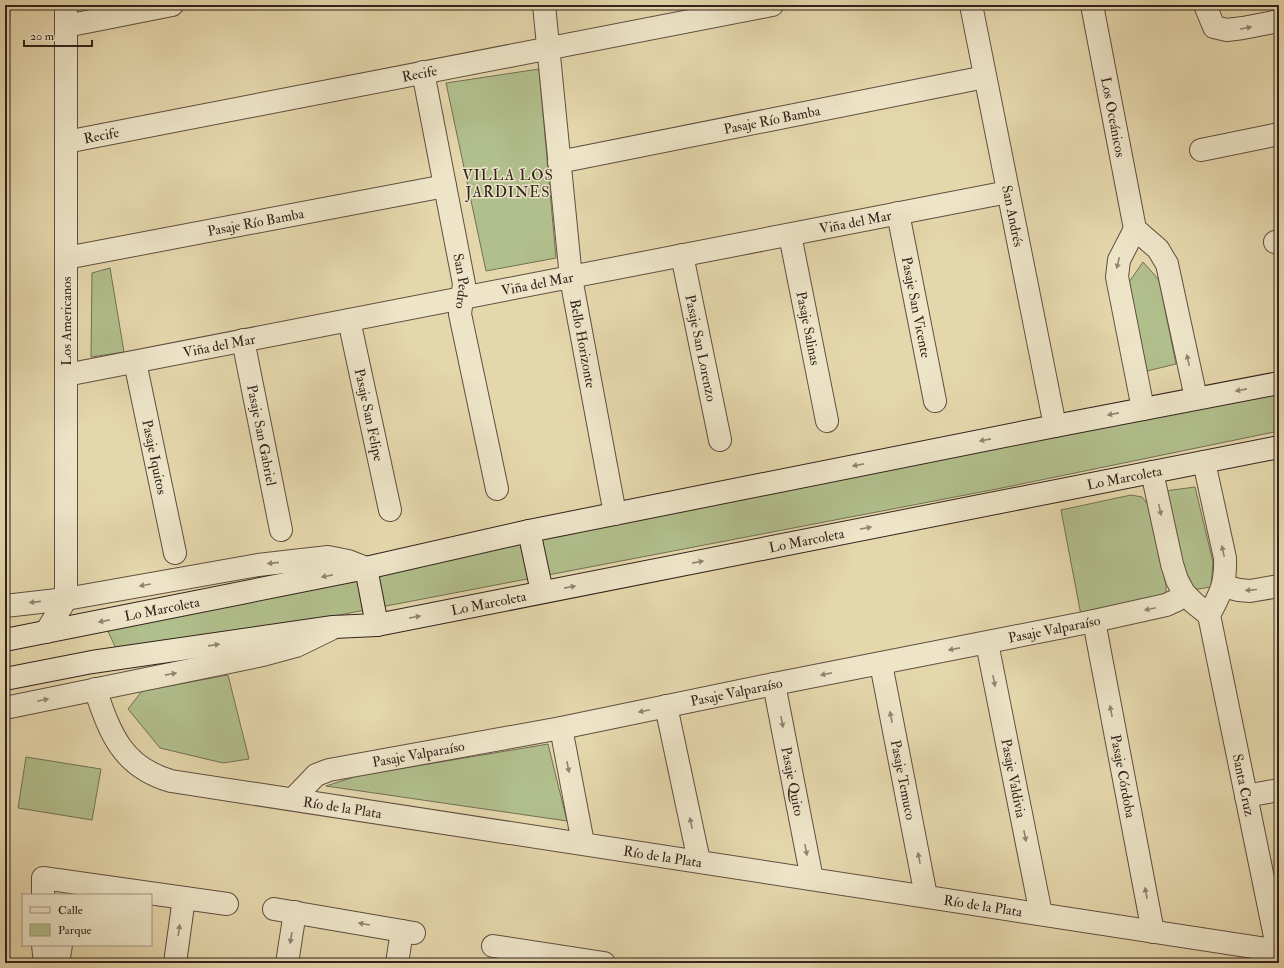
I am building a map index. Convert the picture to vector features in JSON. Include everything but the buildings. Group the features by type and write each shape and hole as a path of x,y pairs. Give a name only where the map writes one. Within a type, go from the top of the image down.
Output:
{"street":[{"path":"66,15 172,5"},
{"name":"Bello Horizonte","path":"544,5 571,278 615,514"},
{"name":"Recife","path":"66,142 772,5"},
{"name":"San Andrés","path":"971,5 1055,426"},
{"name":"Los Oceánicos","path":"1092,5 1136,229"},
{"path":"1206,5 1214,27 1227,30 1279,21"},
{"name":"Los Americanos","path":"66,15 66,599"},
{"name":"San Pedro","path":"423,72 464,284 460,314 498,489"},
{"name":"Pasaje Río Bamba","path":"559,162 985,76"},
{"path":"1201,150 1279,134"},
{"name":"Pasaje Río Bamba","path":"66,258 445,186"},
{"name":"Viña del Mar","path":"66,375 1008,192"},
{"name":"Pasaje San Vicente","path":"898,213 935,401"},
{"path":"1143,409 1116,277 1118,260 1136,229 1158,249 1167,264 1196,398"},
{"name":"Pasaje Salinas","path":"790,235 827,421"},
{"name":"Pasaje San Lorenzo","path":"682,255 720,440"},
{"name":"Pasaje San Felipe","path":"349,320 390,510"},
{"name":"Pasaje San Gabriel","path":"243,340 281,530"},
{"name":"Pasaje Iquitos","path":"135,362 175,553"},
{"name":"Lo Marcoleta","path":"5,640 366,568 529,531 1196,398 1279,383"},
{"name":"Lo Marcoleta","path":"5,679 92,662 333,628 377,625 1279,447"},
{"path":"1152,472 1172,564 1177,580 1184,593 1194,603 1209,614 1223,586 1225,572 1224,558 1204,462"},
{"path":"529,531 542,592"},
{"name":"Lo Marcoleta","path":"5,606 66,599 258,565 328,557 348,561 366,568"},
{"path":"366,568 377,625"},
{"path":"1223,586 1250,591 1279,586"},
{"name":"Pasaje Valparaíso","path":"293,799 316,775 329,770 561,728 774,684 1094,621 1166,605 1177,600 1184,593"},
{"path":"46,632 66,599"},
{"name":"Santa Cruz","path":"1209,614 1279,952"},
{"name":"Pasaje Córdoba","path":"1094,621 1153,932"},
{"name":"Lo Marcoleta","path":"5,708 270,653 296,646 333,628"},
{"name":"Pasaje Valdivia","path":"986,643 1041,914"},
{"name":"Pasaje Temuco","path":"881,664 926,896"},
{"name":"Pasaje Quito","path":"774,684 812,879"},
{"name":"Río de la Plata","path":"95,689 109,728 130,759 148,773 171,781 583,843 1279,952"},
{"path":"666,706 699,861"},
{"path":"561,728 583,843"},
{"path":"1246,796 1279,790"},
{"path":"43,887 138,894"},
{"path":"152,895 227,904"},
{"path":"175,963 184,898"},
{"path":"274,909 408,932 397,963"},
{"path":"287,963 295,912"},
{"path":"43,946 45,963"},
{"path":"58,963 61,946"},
{"path":"505,952 604,963"}],"green space":[{"path":"5,5 10,5 5,289"},
{"path":"539,69 556,258 486,271 446,83"},
{"path":"1143,262 1159,280 1176,364 1147,371 1129,282"},
{"path":"110,268 124,352 91,357 92,273"},
{"path":"1279,392 1279,431 1002,488 120,657 106,627 959,455"},
{"path":"1195,487 1213,562 1211,587 1192,590 1179,570 1165,491"},
{"path":"1131,495 1142,497 1149,506 1166,585 1166,595 1081,615 1061,510"},
{"path":"228,675 249,759 223,763 160,748 128,709 142,691"},
{"path":"548,744 567,821 326,786 357,776"},
{"path":"26,757 101,769 92,820 18,808"}],"district":[{"name":"VILLA LOS JARDINES","path":"508,184"}]}
